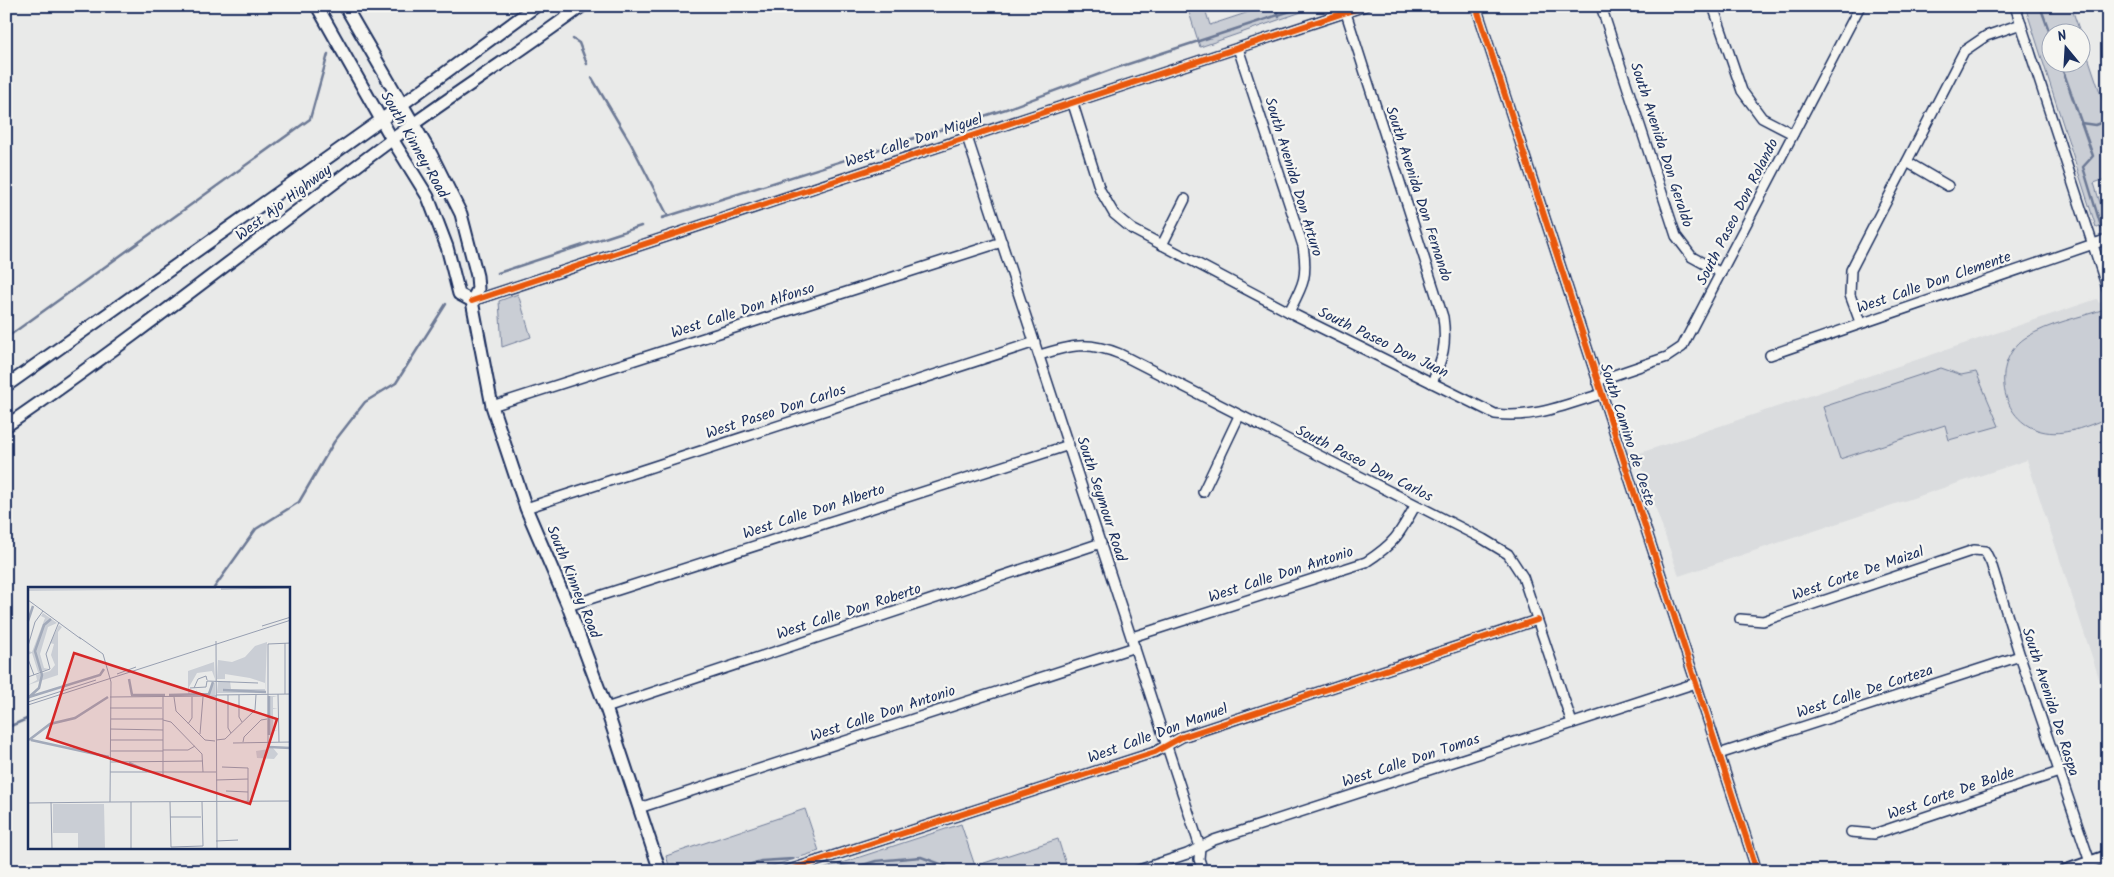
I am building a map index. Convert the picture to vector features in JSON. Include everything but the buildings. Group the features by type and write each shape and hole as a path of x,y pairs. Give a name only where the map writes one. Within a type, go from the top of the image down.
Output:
{"main road":[{"name":"South Kinney Road","path":"318,6 381,120 428,198 439,222 459,294 472,301"},
{"name":"South Kinney Road","path":"345,6 403,104 461,214 477,276 478,289 472,301 492,406 526,508 568,606 606,708 660,871"},
{"name":"West Ajo Highway","path":"6,386 381,120 536,6"},
{"name":"West Ajo Highway","path":"6,426 196,288 392,139 582,6"},
{"path":"2065,871 2108,856"}],"street":[{"name":"West Calle Don Miguel","path":"472,301 1365,6"},
{"name":"South Camino de Oeste","path":"1476,6 1596,381 1757,871"},
{"name":"South Avenida Don Geraldo","path":"1601,6 1676,236 1692,257 1721,273"},
{"path":"1713,6 1742,91 1762,118 1793,134"},
{"name":"South Paseo Don Rolando","path":"1596,381 1667,357 1682,347 1860,6"},
{"path":"2015,6 2108,290"},
{"name":"South Avenida Don Fernando","path":"1346,13 1443,317 1446,340 1443,358 1432,383"},
{"path":"1860,322 1850,294 1851,270 1964,51 1986,36 2021,24"},
{"name":"South Avenida Don Arturo","path":"1238,48 1304,246 1307,267 1304,283 1289,312"},
{"name":"South Paseo Don Juan","path":"1073,104 1100,190 1114,214 1132,229 1289,312 1495,414 1518,417 1539,413 1601,394"},
{"name":"South Seymour Road","path":"968,137 1168,745 1200,847 1198,859 1202,871"},
{"path":"1906,162 1948,186"},
{"path":"1162,245 1185,199"},
{"name":"West Calle Don Clemente","path":"1770,355 1860,322 2108,238"},
{"name":"West Calle Don Alfonso","path":"492,406 1002,242"},
{"name":"West Paseo Don Carlos","path":"526,508 1035,342"},
{"name":"South Paseo Don Carlos","path":"1040,356 1067,346 1102,347 1120,354 1483,539 1508,554 1523,577 1572,723"},
{"path":"1203,492 1239,416"},
{"name":"West Calle Don Alberto","path":"568,606 1069,445"},
{"name":"West Calle Don Antonio","path":"1132,637 1366,562 1386,549 1400,532 1415,506"},
{"name":"West Calle Don Roberto","path":"606,708 1101,543"},
{"name":"West Corte De Maizal","path":"1740,619 1763,621 1974,550 1984,551"},
{"name":"South Avenida De Raspa","path":"1984,551 1992,563 2020,656 2090,862"},
{"name":"West Calle Don Manuel","path":"786,871 1155,752 1182,736 1537,620"},
{"name":"West Calle Don Antonio","path":"639,808 1135,647"},
{"name":"West Calle De Corteza","path":"1719,754 2020,656"},
{"name":"West Calle Don Tomas","path":"1136,871 1187,854 1214,840 1696,683"},
{"name":"West Corte De Balde","path":"1851,832 1874,834 2059,772"}],"shaded area":[{"path":"1187,6 1204,6 1210,25 1267,6 1319,6 1200,47"},
{"path":"2025,6 2071,6 2077,22 2042,22 2042,59"},
{"path":"2092,69 2108,116 2108,178 2094,183 2107,226 2096,227 2046,72 2092,72"},
{"path":"518,294 531,337 502,347 499,301"},
{"path":"2097,299 2099,303 2108,300 2108,705 2027,460 1679,576 1637,454"},
{"path":"2108,308 2108,418 2075,430 2058,433 2041,431 2027,425 2016,416 2004,390 2004,375 2007,361 2014,348 2025,338 2044,328"},
{"path":"1941,368 1961,375 1976,372 1999,426 1949,440 1945,425 1840,459 1823,407"},
{"path":"805,809 819,851 757,871 671,871 666,856"},
{"path":"961,824 975,866 1058,839 1068,871 817,871"}],"waterway":[{"path":"1275,6 1279,17"},
{"path":"662,218 1006,109 1113,69 1306,6"},
{"path":"2040,6 2046,22"},
{"path":"573,39 579,43 587,64"},
{"path":"6,338 310,119 328,54"},
{"path":"2064,72 2093,156 2083,167 2103,233"},
{"path":"592,78 630,142 668,216"},
{"path":"2081,123 2095,125 2108,120"},
{"path":"498,273 641,226"},
{"path":"2106,247 2108,252"},
{"path":"215,587 256,529 299,502 334,442 365,402 396,383 446,304"},
{"path":"6,728 28,718"},
{"path":"839,865 853,868 876,861 921,857 946,866 950,871"},
{"path":"730,871 761,861 793,859"},
{"path":"668,866 673,865 691,871"},
{"path":"638,871 652,868"}],"cycle path":[{"path":"472,301 1365,6"},
{"path":"1476,6 1757,871"},
{"path":"786,871 1155,752 1182,737 1537,620"}]}
